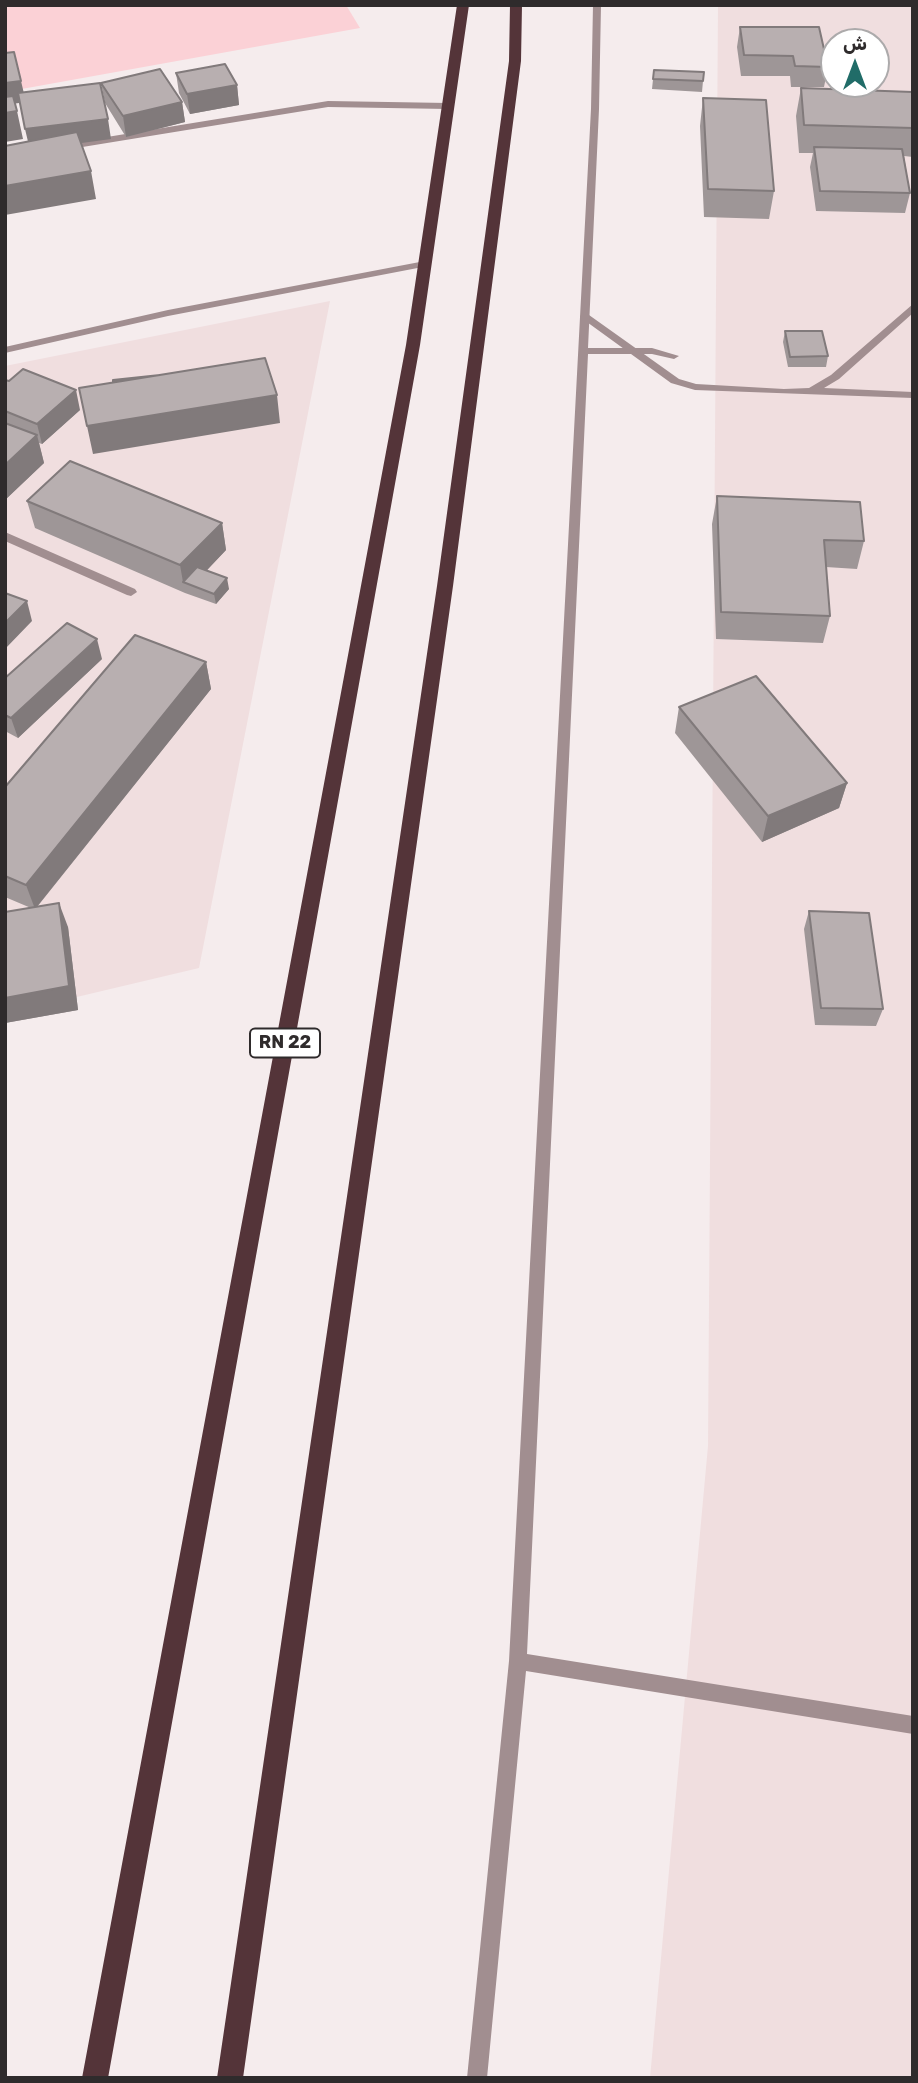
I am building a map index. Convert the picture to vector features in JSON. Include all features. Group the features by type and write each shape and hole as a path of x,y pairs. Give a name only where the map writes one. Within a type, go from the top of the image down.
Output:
{"highway":[{"name":"RN 22","path":"95,2078 414,345 463,5"},
{"path":"230,2078 448,559 515,61 516,5"}],"street":[{"path":"477,2078 519,1661 595,109 597,5"},
{"path":"54,149 328,104 448,106"},
{"path":"5,350 168,313 425,264"},
{"path":"811,391 835,377 913,307"},
{"path":"585,317 675,381 695,387 913,395"},
{"path":"583,351 652,351 674,356"},
{"path":"5,536 131,592"},
{"path":"519,1661 913,1725"}],"shaded area":[{"path":"5,5 346,5 360,28 5,92"},
{"path":"718,5 913,5 913,2078 650,2078 708,1446"},
{"path":"330,301 199,968 5,1014 5,366"}],"building":[{"path":"740,27 819,27 820,67 795,66 793,56 744,55"},
{"path":"14,52 21,81 5,83 5,53"},
{"path":"225,64 237,85 187,94 176,73"},
{"path":"160,69 182,102 123,116 101,83"},
{"path":"654,70 704,72 703,81 653,79"},
{"path":"100,83 108,119 25,129 18,93"},
{"path":"801,88 820,89 820,98 890,98 890,91 913,92 913,128 804,125"},
{"path":"13,96 17,111 5,113 5,97"},
{"path":"703,98 766,100 774,191 708,189"},
{"path":"77,132 91,171 5,186 5,146"},
{"path":"814,147 902,149 910,193 820,191"},
{"path":"785,331 822,331 828,356 790,357"},
{"path":"265,358 277,395 87,426 79,388"},
{"path":"23,369 76,390 37,424 5,411 5,380 9,381"},
{"path":"160,375 113,382 113,380"},
{"path":"5,423 37,435 5,465"},
{"path":"70,461 222,523 180,565 27,501"},
{"path":"717,496 860,502 864,541 824,540 830,616 721,612"},
{"path":"197,567 227,578 214,594 183,582"},
{"path":"5,593 27,601 5,623"},
{"path":"67,623 97,639 11,718 5,715 5,678"},
{"path":"135,635 206,662 26,885 5,876 5,787"},
{"path":"756,676 847,783 768,816 679,707"},
{"path":"59,903 69,986 5,998 5,912"},
{"path":"809,911 869,913 883,1009 821,1008"}]}
